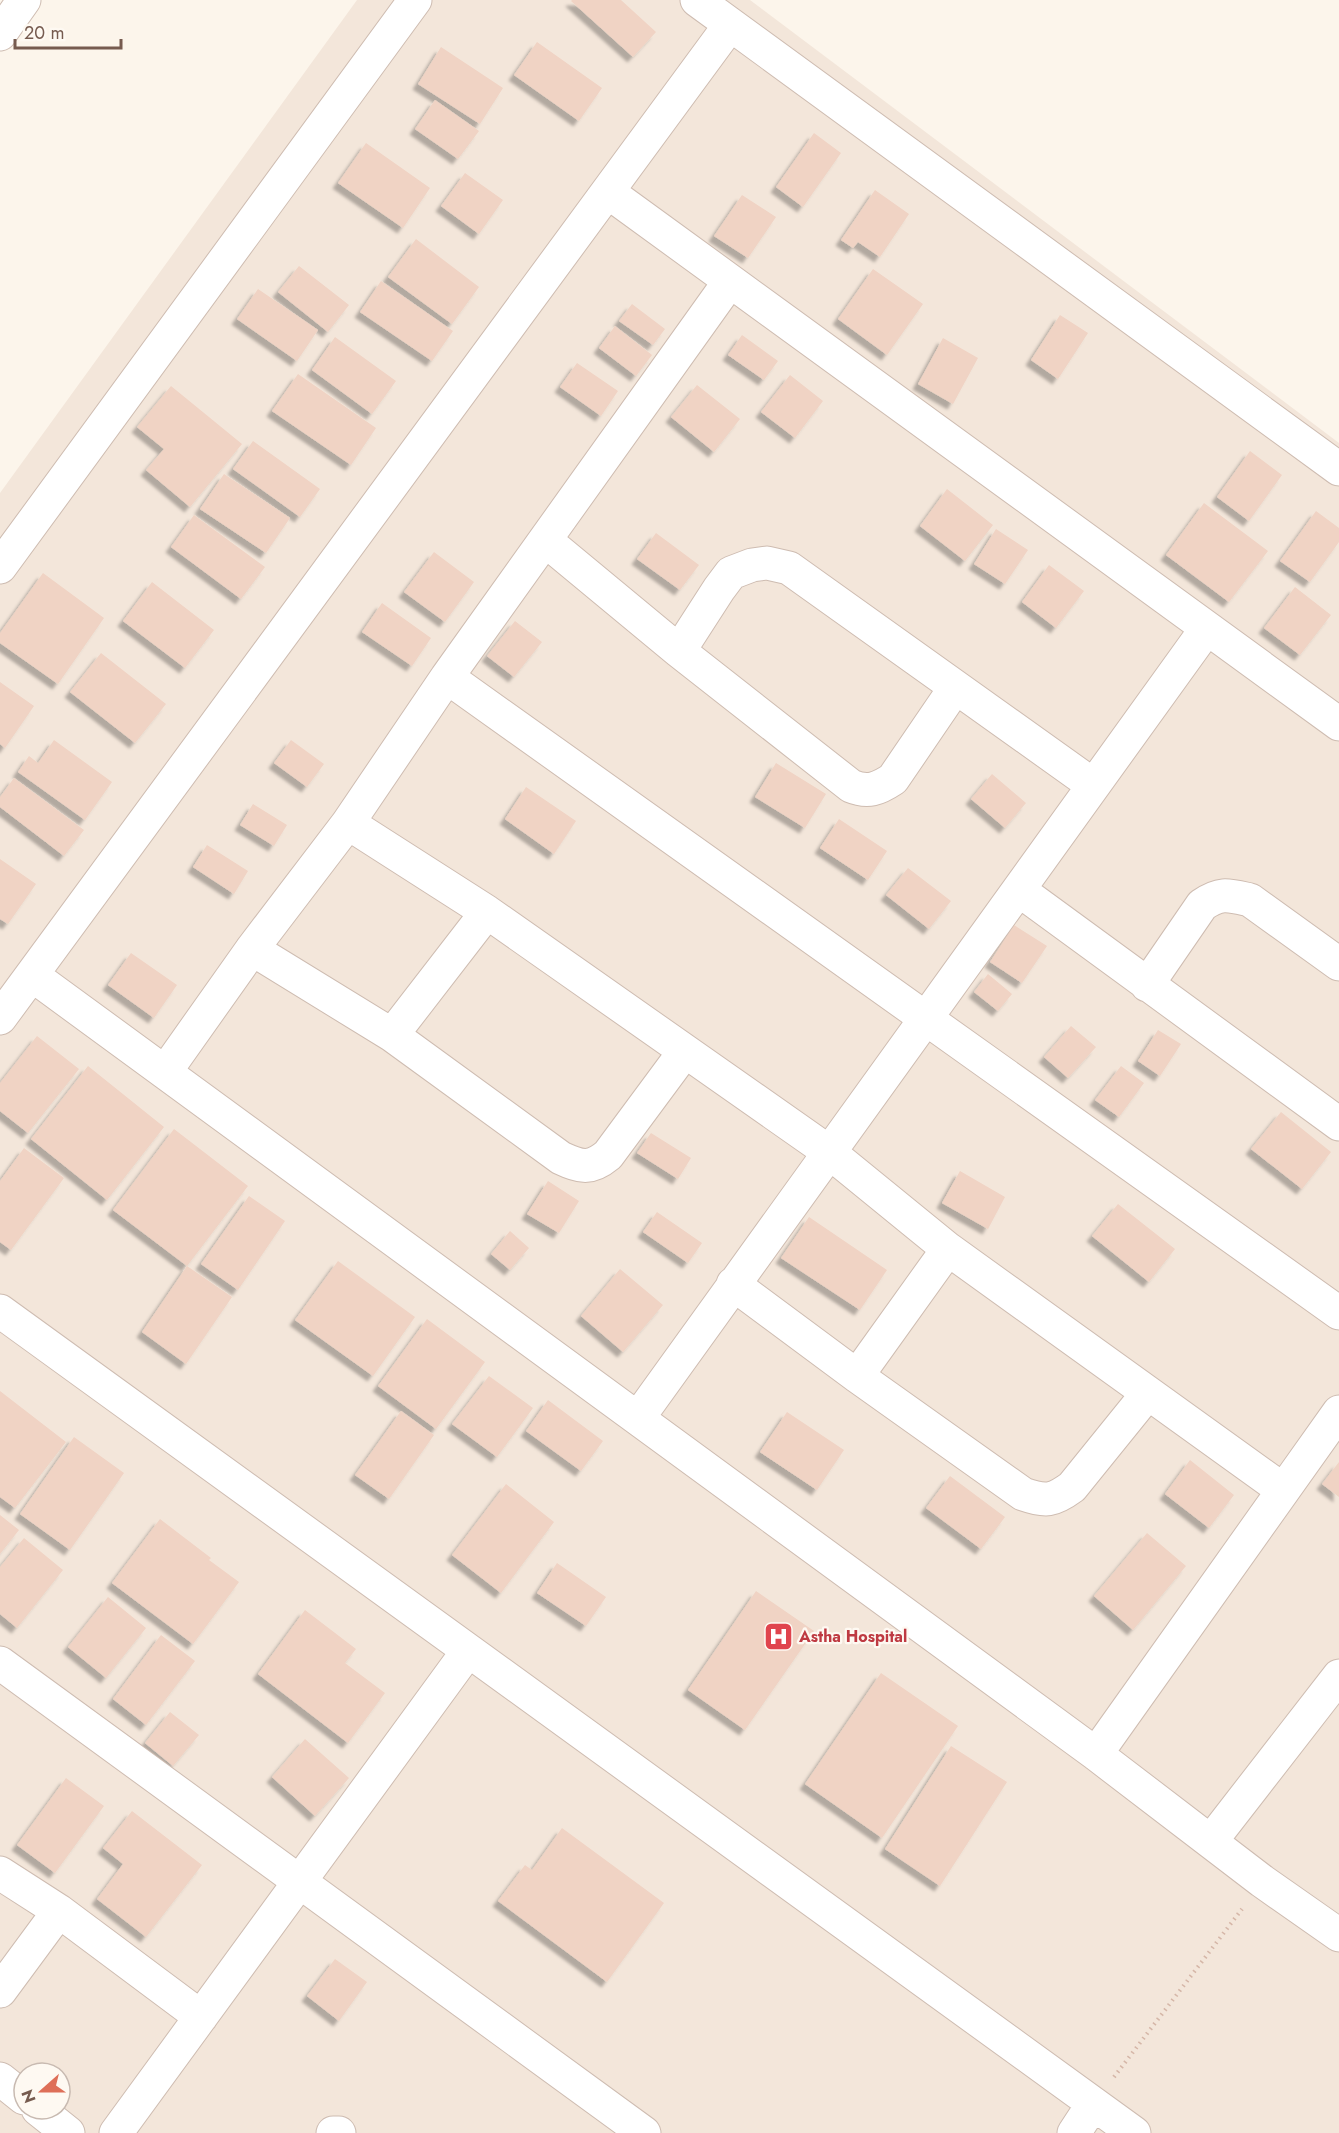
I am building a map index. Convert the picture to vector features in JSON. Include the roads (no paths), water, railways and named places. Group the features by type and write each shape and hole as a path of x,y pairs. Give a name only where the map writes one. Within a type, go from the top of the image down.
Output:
{"street":[{"path":"0,567 415,0"},
{"path":"697,0 1339,469"},
{"path":"0,33 22,1"},
{"path":"0,1018 730,25"},
{"path":"608,192 1339,724"},
{"path":"165,1072 252,949 348,823 447,677 730,281"},
{"path":"545,540 679,651 851,786 863,791 880,788 893,779 955,688"},
{"path":"679,651 731,573 752,565 766,563 789,568 1093,785"},
{"path":"638,1418 1207,628"},
{"path":"447,677 1339,1313"},
{"path":"348,823 487,912 829,1152 948,1249 1283,1490"},
{"path":"1019,890 1339,1124"},
{"path":"1147,985 1202,905 1215,896 1232,896 1250,900 1339,964"},
{"path":"392,1035 487,912"},
{"path":"252,949 392,1035 561,1158 580,1166 597,1164 608,1155 685,1051"},
{"path":"32,975 1096,1754 1263,1881 1339,1935"},
{"path":"857,1376 948,1249"},
{"path":"733,1284 1023,1494 1040,1500 1057,1498 1072,1487 1148,1393"},
{"path":"0,1311 1134,2133"},
{"path":"1096,1754 1339,1412"},
{"path":"116,2133 468,1651"},
{"path":"0,1663 644,2133"},
{"path":"1211,1841 1339,1676"},
{"path":"0,1873 58,1911 201,2017"},
{"path":"0,1991 58,1911"},
{"path":"0,2079 12,2088"},
{"path":"1074,2133 1093,2104"},
{"path":"53,2121 68,2133"},
{"path":"333,2133 339,2133"}],"place":[{"name":"Astha Hospital","path":"778,1636"}]}
